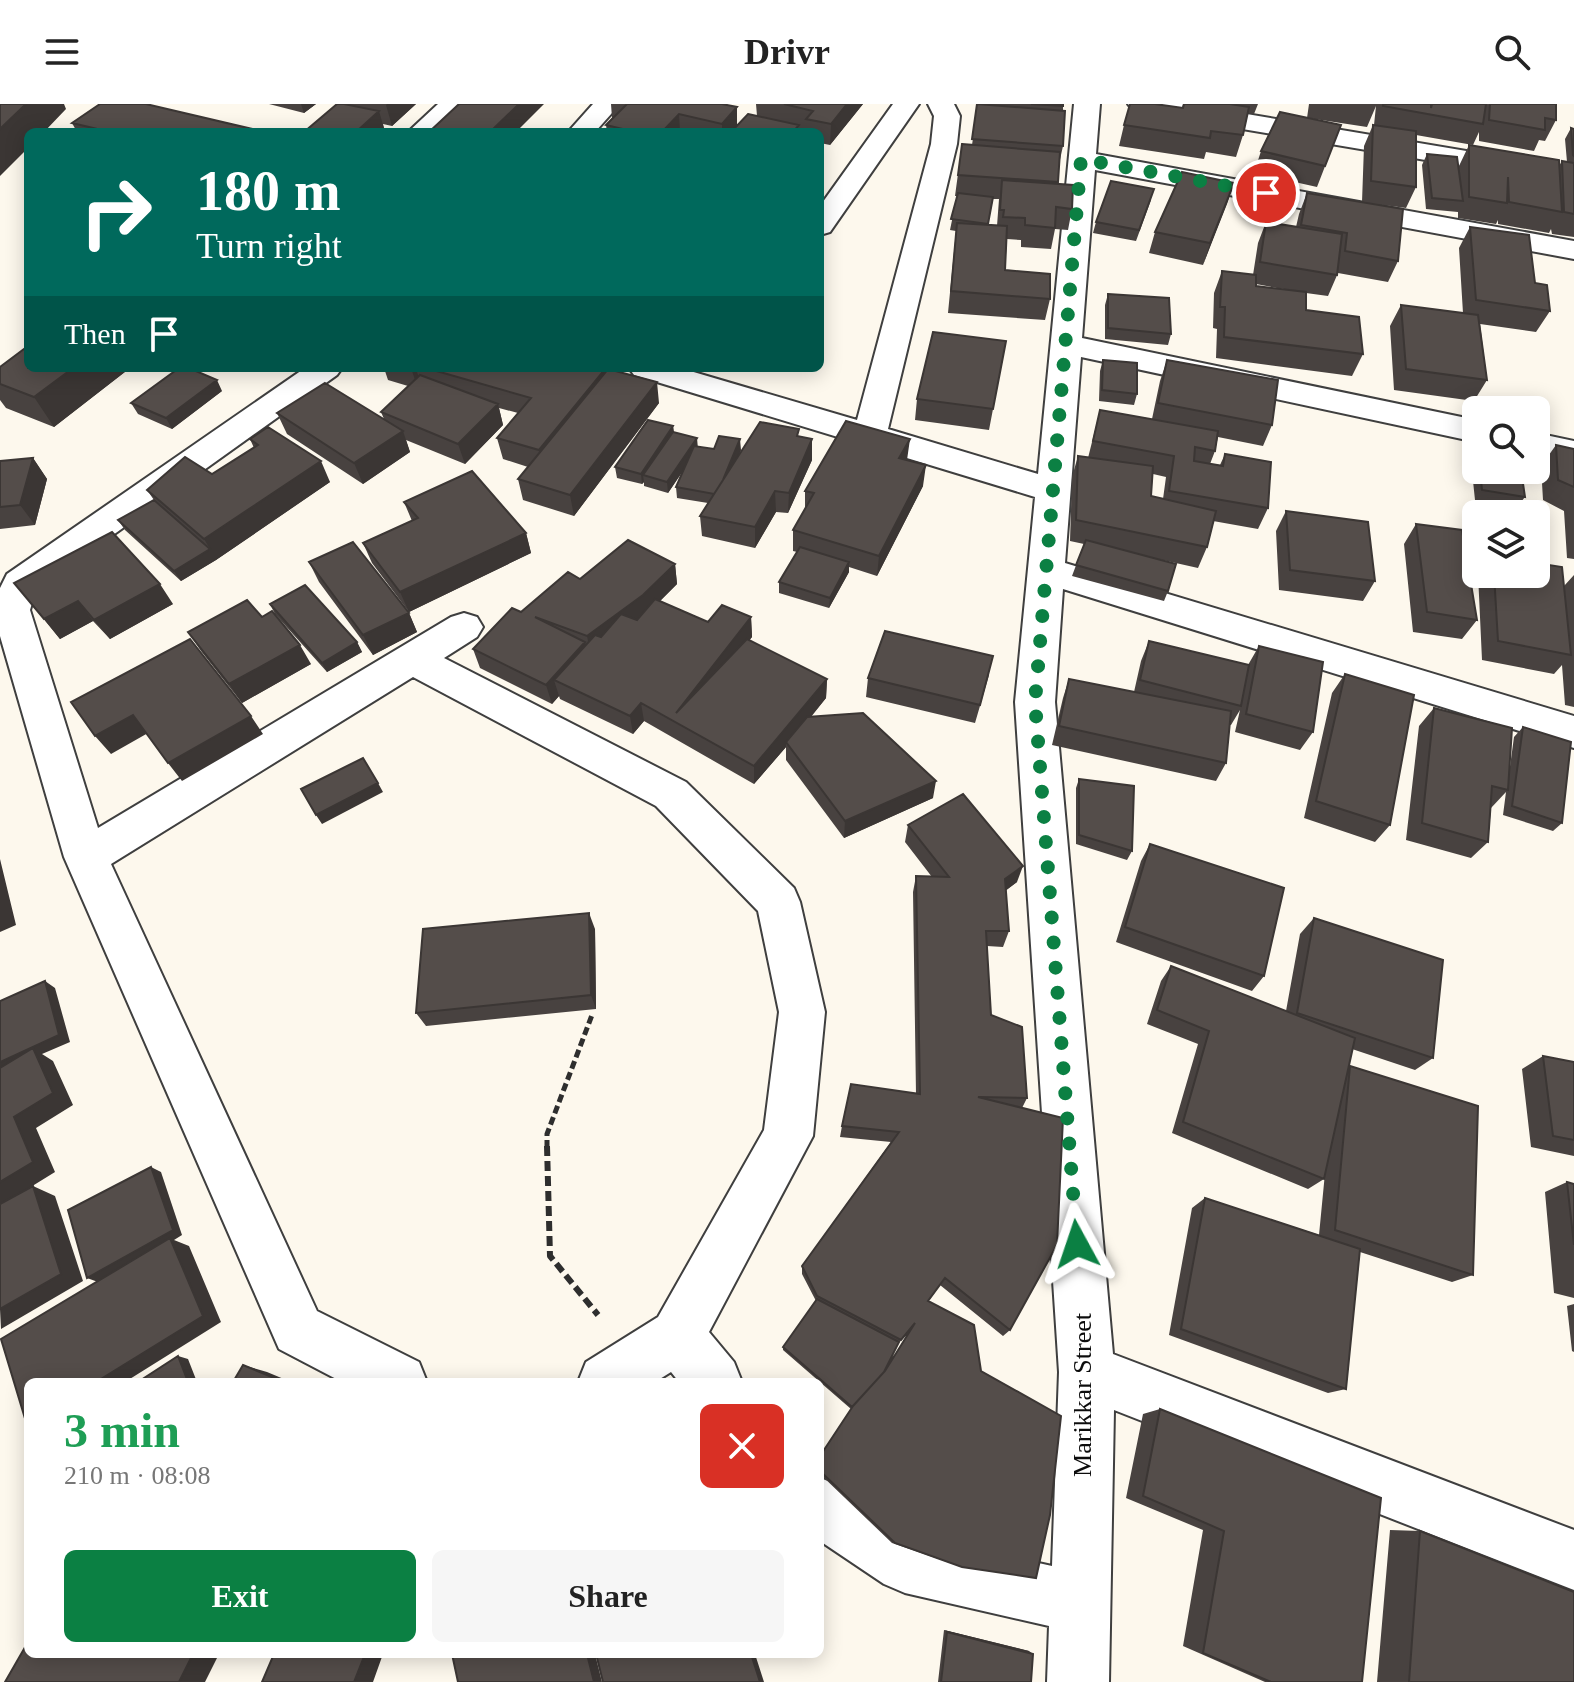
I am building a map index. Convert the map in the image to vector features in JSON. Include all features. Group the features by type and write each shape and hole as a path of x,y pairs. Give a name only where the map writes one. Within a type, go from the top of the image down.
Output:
{"street":[{"path":"426,128 453,104"},
{"path":"585,128 607,104"},
{"path":"824,220 906,104"},
{"path":"870,434 944,144 947,116 941,104"},
{"name":"Marikkar Street","path":"1078,1682 1087,1372 1035,702 1087,104"},
{"path":"1141,104 1574,177"},
{"path":"1081,159 1574,250"},
{"path":"1065,344 1462,428"},
{"path":"320,372 20,583 11,610 86,857 298,1330 391,1378"},
{"path":"676,372 714,377 870,434 1053,490"},
{"path":"1550,447 1574,452"},
{"path":"1046,570 1574,732"},
{"path":"86,857 464,627"},
{"path":"413,659 671,794 778,902 802,1012 788,1136 640,1360 701,1378"},
{"path":"1087,1372 1574,1560"},
{"path":"824,1510 905,1563 1079,1602"}],"path":[{"path":"592,1015 547,1134 550,1256 640,1360"}],"building":[{"path":"0,104 26,104 0,129"},
{"path":"100,104 146,104 248,128 93,128 72,123"},
{"path":"337,104 379,111 360,128 309,128"},
{"path":"459,104 519,104 494,128 433,128"},
{"path":"627,104 722,104 737,107 722,124 679,114 666,128 606,125"},
{"path":"784,104 847,104 831,124 806,119 813,111"},
{"path":"977,104 1065,111 1063,146 972,139"},
{"path":"1130,104 1183,108 1184,104 1249,107 1243,135 1211,131 1210,138 1124,125"},
{"path":"1383,104 1431,104 1431,108 1432,104 1486,104 1483,124"},
{"path":"1490,104 1556,104 1556,120 1545,118 1545,130 1489,120"},
{"path":"1280,112 1341,125 1325,166 1261,151"},
{"path":"748,114 799,125 796,128 735,128"},
{"path":"1373,125 1416,131 1416,187 1371,181"},
{"path":"1571,128 1574,129 1574,156 1573,155"},
{"path":"962,144 1060,152 1058,182 958,175"},
{"path":"1469,145 1559,160 1562,212 1509,202 1508,177 1507,203 1469,197"},
{"path":"1427,154 1457,157 1463,201 1432,198"},
{"path":"1562,161 1574,163 1574,214 1564,212"},
{"path":"1182,172 1234,183 1210,243 1155,232"},
{"path":"1002,180 1073,185 1072,209 1056,207 1055,228 1025,225 1025,218 1003,217 1004,210 1000,210"},
{"path":"1111,181 1154,189 1139,230 1096,222"},
{"path":"958,193 993,197 988,224 951,219"},
{"path":"1307,193 1403,209 1398,261 1345,251 1347,233 1301,225"},
{"path":"1266,222 1342,234 1337,275 1260,262"},
{"path":"957,223 1007,226 1005,270 1050,274 1050,299 951,291"},
{"path":"1470,227 1529,235 1535,283 1547,285 1550,311 1476,300"},
{"path":"1222,271 1256,275 1256,286 1306,292 1306,310 1359,317 1363,354 1224,337 1225,307 1220,307"},
{"path":"1108,294 1169,298 1171,334 1108,328"},
{"path":"1401,305 1478,315 1487,380 1406,369"},
{"path":"933,332 1006,341 993,409 917,399"},
{"path":"24,349 24,372 68,372 34,397 0,384 0,367"},
{"path":"1103,360 1137,363 1137,394 1102,390"},
{"path":"1167,360 1278,380 1272,425 1158,403"},
{"path":"174,372 198,372 217,380 166,418 131,403"},
{"path":"440,372 603,372 539,450 497,438 531,398"},
{"path":"606,372 619,372 657,382 570,495 518,479"},
{"path":"420,375 498,404 458,444 381,412"},
{"path":"325,383 403,431 354,463 277,413"},
{"path":"1100,410 1218,431 1215,451 1195,447 1194,461 1223,466 1225,454 1271,462 1268,508 1169,491 1174,456 1093,441"},
{"path":"648,420 673,426 641,474 615,467"},
{"path":"846,421 910,439 899,458 926,465 879,556 793,530 814,493 805,491"},
{"path":"760,422 799,429 797,436 812,439 789,493 775,491 755,527 700,516"},
{"path":"268,427 321,461 204,539 147,490 185,457 212,474 258,445 250,439"},
{"path":"673,432 697,438 667,482 643,475"},
{"path":"719,436 740,439 714,494 676,487 694,446 714,449"},
{"path":"1556,445 1574,449 1574,487 1558,480"},
{"path":"1078,456 1153,466 1151,496 1216,511 1207,547 1076,520"},
{"path":"33,458 20,505 0,507 0,461"},
{"path":"472,471 526,533 400,592 363,543 418,518 404,502"},
{"path":"1481,484 1523,484 1525,497 1482,490"},
{"path":"154,500 210,549 174,571 118,520"},
{"path":"1286,511 1368,522 1375,581 1290,570"},
{"path":"1416,524 1462,530 1462,588 1472,588 1477,620 1427,612"},
{"path":"112,532 160,584 94,620 78,601 44,619 14,583"},
{"path":"628,540 675,564 643,595 587,636 535,617 585,642 546,685 473,649 512,608 521,612 568,572 580,579"},
{"path":"1086,540 1176,564 1168,591 1076,565"},
{"path":"353,542 409,613 363,635 309,562"},
{"path":"800,547 849,562 830,598 779,582"},
{"path":"1550,565 1562,567 1571,655 1498,641 1495,588 1550,588"},
{"path":"305,585 357,642 322,663 270,604"},
{"path":"655,599 708,622 722,605 751,617 676,713 747,639 827,679 754,766 641,703 630,716 554,680 595,635 601,637 621,614 637,620"},
{"path":"247,600 262,617 272,611 300,645 229,684 188,632"},
{"path":"885,631 993,656 980,705 868,678"},
{"path":"190,639 251,716 168,763 133,715 95,736 71,702"},
{"path":"1149,641 1249,665 1241,706 1140,680"},
{"path":"1259,646 1323,662 1313,732 1246,714"},
{"path":"1345,674 1414,695 1390,825 1316,801"},
{"path":"1069,679 1231,711 1226,763 1059,726"},
{"path":"1434,708 1512,728 1508,790 1492,786 1488,842 1422,823"},
{"path":"863,713 936,781 845,821 786,742 807,717"},
{"path":"1523,727 1571,742 1562,823 1512,806"},
{"path":"363,758 378,783 316,815 301,789"},
{"path":"1079,779 1134,786 1132,851 1079,835"},
{"path":"963,794 1023,866 1005,879 1009,931 986,931 991,1015 1022,1027 1027,1098 978,1097 1063,1118 1057,1245 1010,1330 945,1278 928,1301 974,1325 981,1371 1061,1416 1050,1515 1036,1578 962,1567 895,1543 824,1475 824,1450 853,1406 885,1371 915,1323 901,1340 817,1296 802,1266 899,1132 842,1126 851,1084 920,1094 916,876 949,877 908,825"},
{"path":"1150,844 1284,888 1264,976 1125,927"},
{"path":"589,913 591,995 416,1013 423,929"},
{"path":"1314,918 1443,960 1433,1058 1297,1013"},
{"path":"1171,966 1355,1038 1324,1179 1183,1122 1209,1031 1157,1010"},
{"path":"45,981 59,1035 0,1062 0,1001"},
{"path":"33,1048 53,1093 14,1117 33,1162 0,1182 0,1068"},
{"path":"1543,1056 1574,1062 1574,1140 1553,1136"},
{"path":"1350,1066 1478,1106 1473,1275 1335,1230"},
{"path":"151,1167 173,1230 87,1278 68,1210"},
{"path":"1567,1182 1574,1184 1574,1245"},
{"path":"33,1186 61,1274 0,1309 0,1204"},
{"path":"1205,1198 1360,1249 1346,1389 1181,1329"},
{"path":"170,1238 203,1316 102,1378 24,1378 24,1415 1,1339"},
{"path":"817,1299 899,1342 884,1372 852,1407 824,1383 824,1378 819,1378 783,1347"},
{"path":"178,1356 186,1378 144,1378"},
{"path":"243,1365 274,1378 235,1378"},
{"path":"1160,1409 1381,1498 1362,1682 1271,1682 1203,1653 1224,1531 1143,1496"},
{"path":"1420,1531 1574,1592 1574,1682 1409,1682"},
{"path":"947,1632 1033,1654 1031,1682 941,1682"},
{"path":"24,1649 24,1658 191,1658 179,1682 5,1682"},
{"path":"272,1658 363,1658 354,1682 262,1682"},
{"path":"453,1658 588,1658 594,1682 458,1682"},
{"path":"597,1658 752,1658 760,1682 603,1682"}],"route":[{"path":"1077,1244 1035,702 1081,159 1266,193"}]}
